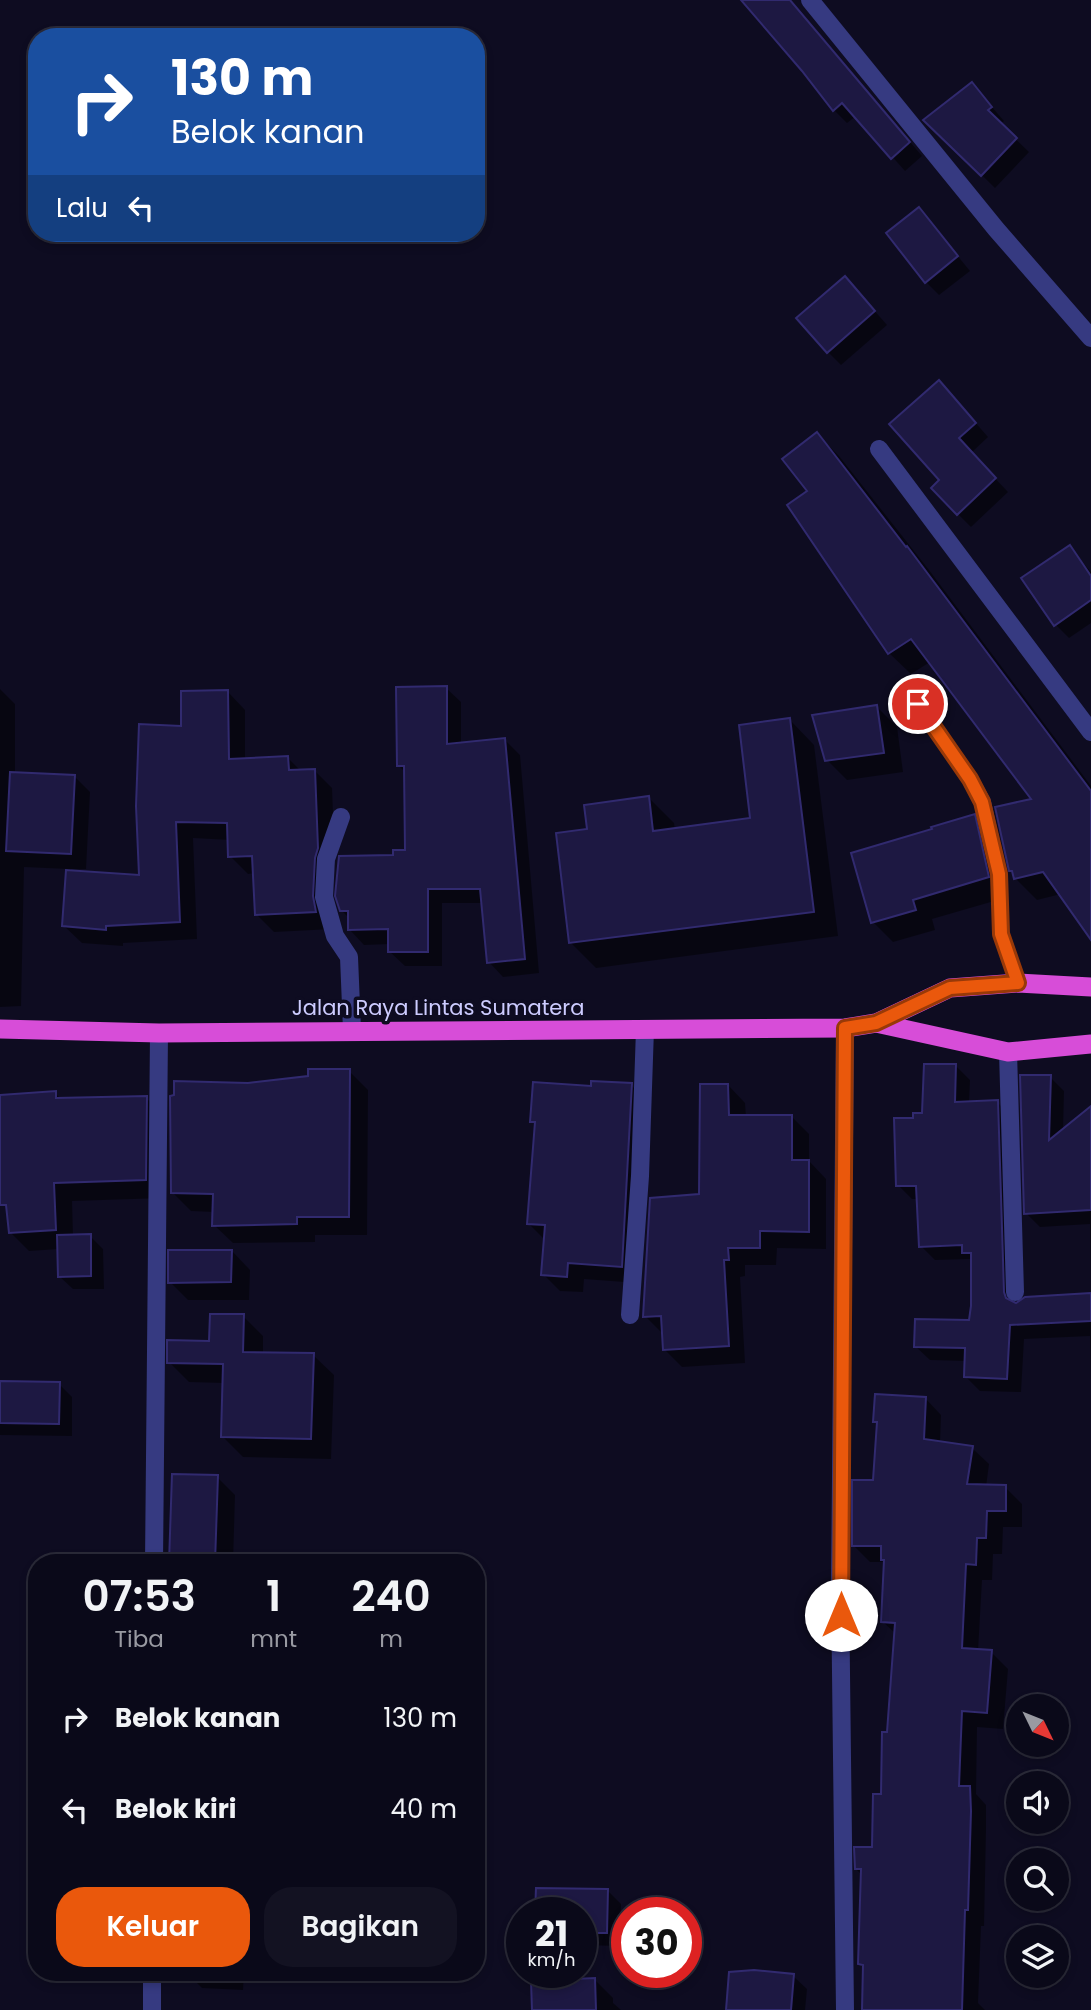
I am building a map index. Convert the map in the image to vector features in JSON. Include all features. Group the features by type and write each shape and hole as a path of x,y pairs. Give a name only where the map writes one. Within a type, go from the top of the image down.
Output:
{"highway":[{"name":"Jalan Raya Lintas Sumatera","path":"0,1029 159,1033 845,1028 876,1023 950,988 1018,983 1091,986"},
{"name":"Jalan Raya Lintas Sumatera","path":"876,1023 1008,1052 1091,1044"}],"street":[{"path":"810,0 996,229 1091,338"},
{"path":"880,449 1091,732"},
{"path":"341,817 326,859 324,897 335,936 349,957 352,1030"},
{"path":"845,1028 840,1588 845,2010"},
{"path":"630,1315 640,1176 645,1029"},
{"path":"155,1554 159,1033"},
{"path":"1008,1052 1015,1292"},
{"path":"152,1981 152,2010"}],"lane":[{"path":"918,704 970,779 982,802 999,874 1001,934 1018,983"}],"building":[{"path":"741,0 790,0 910,142 891,159 842,103 833,111"},
{"path":"972,82 992,107 988,110 1017,138 981,176 923,120"},
{"path":"919,207 958,256 925,283 886,233"},
{"path":"845,276 875,311 827,353 796,318"},
{"path":"939,380 976,423 959,438 996,478 957,515 931,488 939,480 889,424"},
{"path":"817,432 907,546 1091,791 1091,940 1043,872 1014,879 1012,871 1009,871 995,807 1031,799 911,639 888,654 787,505 807,491 782,459"},
{"path":"1070,545 1091,576 1091,600 1054,626 1021,578"},
{"path":"447,686 447,744 505,738 525,959 487,963 480,889 428,889 428,952 388,952 388,929 348,930 348,911 340,911 335,896 339,856 393,855 393,850 405,850 404,766 397,766 396,687"},
{"path":"228,690 229,759 288,756 289,770 315,769 318,848 313,896 316,912 255,915 252,856 228,857 227,823 176,822 180,922 106,926 106,930 62,926 66,870 139,875 136,806 139,724 181,726 181,691"},
{"path":"877,705 884,753 825,761 812,715"},
{"path":"790,718 814,912 569,943 556,833 587,829 584,805 649,796 653,831 750,818 739,725"},
{"path":"10,772 75,775 71,854 6,851"},
{"path":"975,814 989,877 913,900 916,910 871,923 851,853"},
{"path":"924,1064 956,1064 955,1102 998,1100 1006,1298 1016,1303 1025,1297 1091,1293 1091,1321 1010,1325 1007,1379 964,1377 965,1348 914,1347 915,1319 969,1320 971,1306 971,1253 962,1253 962,1245 919,1247 916,1186 896,1186 894,1118 913,1118 913,1113 922,1113"},
{"path":"308,1069 350,1069 349,1217 297,1217 297,1224 212,1226 213,1194 171,1193 170,1096 174,1095 174,1081 248,1083 308,1076"},
{"path":"1020,1075 1051,1075 1049,1140 1091,1106 1091,1210 1024,1214"},
{"path":"591,1081 632,1083 622,1267 568,1263 567,1277 541,1275 545,1225 527,1224 535,1122 530,1122 533,1082 591,1086"},
{"path":"700,1084 728,1084 729,1115 792,1115 792,1160 809,1160 809,1232 760,1231 760,1248 728,1248 729,1260 724,1260 729,1346 663,1350 661,1316 643,1317 650,1198 699,1194"},
{"path":"56,1091 56,1098 147,1096 146,1180 54,1183 56,1230 9,1233 6,1205 0,1205 0,1095"},
{"path":"91,1234 91,1276 58,1277 57,1235"},
{"path":"168,1250 232,1250 231,1282 168,1283"},
{"path":"210,1314 244,1314 243,1352 314,1353 311,1439 221,1437 223,1364 167,1363 167,1340 209,1341"},
{"path":"0,1381 60,1382 59,1424 0,1423"},
{"path":"875,1394 926,1397 924,1439 973,1446 967,1484 1006,1485 1006,1511 987,1511 986,1538 977,1538 976,1565 966,1564 962,1648 992,1650 987,1713 962,1711 959,1786 970,1786 971,1811 962,2010 862,2010 863,1965 858,1964 861,1869 855,1869 854,1847 872,1847 873,1794 881,1794 882,1732 887,1732 895,1623 881,1622 884,1560 881,1560 881,1546 852,1546 852,1480 873,1480 877,1422 873,1422"},
{"path":"172,1474 218,1475 215,1554 169,1554"},
{"path":"536,1888 608,1889 607,1933 597,1933 597,1897 536,1897"},
{"path":"754,1970 794,1974 791,2010 726,2010 729,1972"},
{"path":"531,1988 595,1988 596,2010 532,2010"}],"route":[{"path":"841,1615 845,1028 876,1023 950,988 1018,983 1001,934 999,874 982,802 970,779 918,704"}]}
